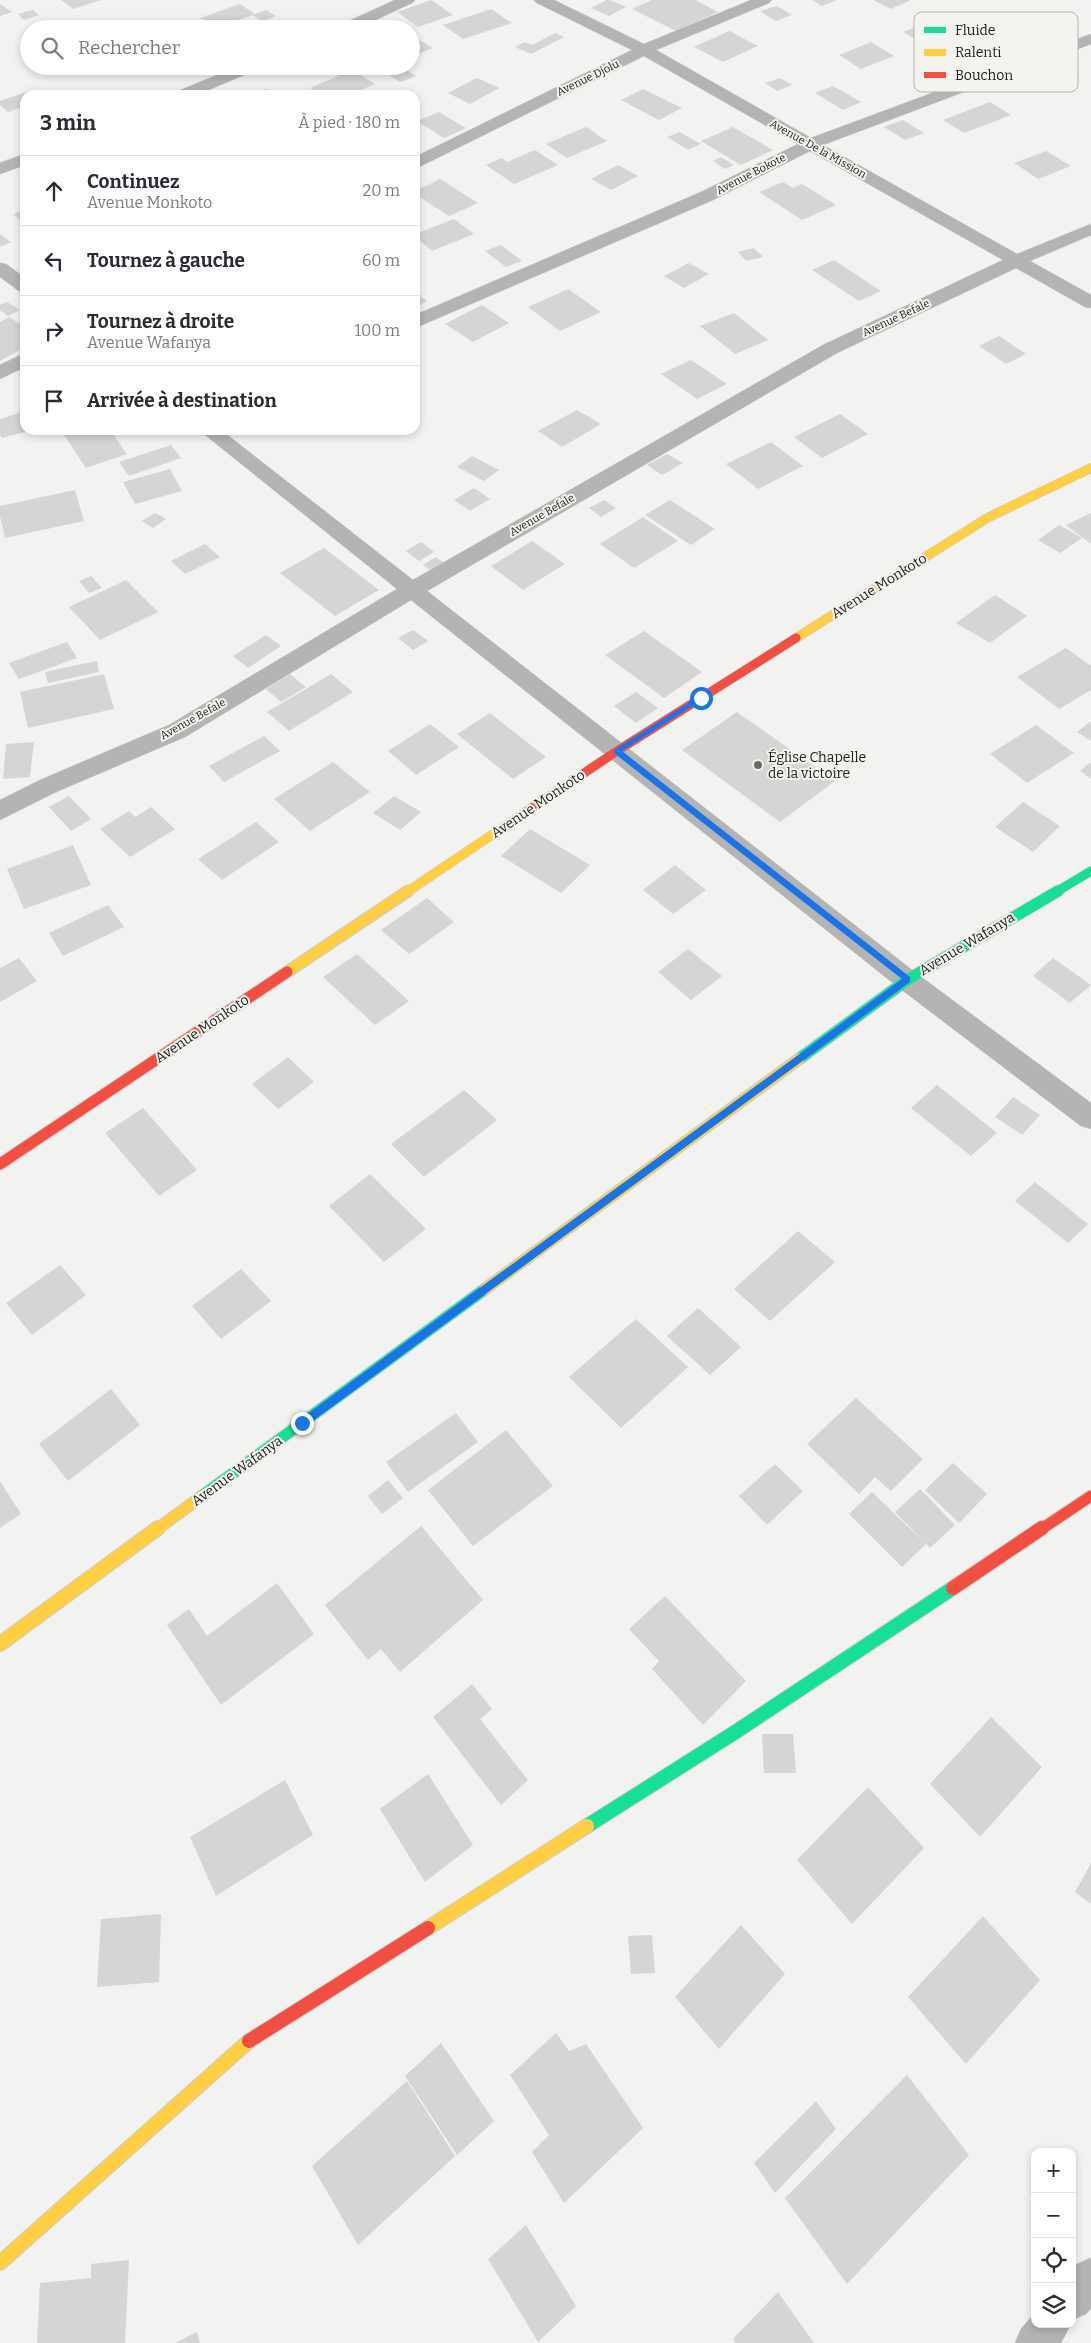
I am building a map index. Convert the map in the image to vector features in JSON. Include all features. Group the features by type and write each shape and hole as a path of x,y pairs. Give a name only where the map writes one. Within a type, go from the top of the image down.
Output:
{"street":[{"path":"364,20 407,0"},
{"name":"Avenue De la Mission","path":"542,0 644,50 1091,303"},
{"name":"Avenue Djolu","path":"420,162 644,50 764,0"},
{"name":"Avenue Bokote","path":"1078,44 1091,39"},
{"path":"194,90 231,75"},
{"name":"Avenue Bokote","path":"420,320 707,196 810,144 949,92"},
{"path":"0,169 20,161"},
{"name":"Avenue Befale","path":"0,811 48,786 177,731 412,590 830,349 1016,261 1091,230"},
{"path":"0,268 20,283"},
{"path":"0,373 20,362"},
{"path":"215,435 907,980 1091,1118"},
{"name":"Avenue Monkoto","path":"0,1164 617,751 989,517 1091,468"},
{"name":"Avenue Wafanya","path":"0,1644 907,980 1091,871"},
{"path":"0,2263 242,2046 737,1731 1091,1496"},
{"path":"1076,2295 1091,2278"},
{"path":"1034,2343 1047,2328"}],"building":[{"path":"61,0 101,0 73,9"},
{"path":"431,0 453,15 420,26 420,20 408,20 397,12"},
{"path":"607,0 626,7 609,16 591,8"},
{"path":"652,0 695,0 718,12 676,31 632,9"},
{"path":"812,0 837,0 822,6"},
{"path":"873,0 911,0 891,9"},
{"path":"0,4 12,12 0,16"},
{"path":"240,4 255,14 266,10 276,16 267,20 259,20 253,15 238,20 203,20 200,18"},
{"path":"777,6 792,15 776,21 760,11"},
{"path":"491,9 512,23 463,39 443,25"},
{"path":"33,10 39,15 24,20 18,14"},
{"path":"914,28 914,38 903,32"},
{"path":"729,31 758,46 723,62 694,47"},
{"path":"555,33 564,37 531,54 515,47 525,42 532,45"},
{"path":"420,40 433,48 420,53"},
{"path":"871,42 894,56 861,69 839,55"},
{"path":"340,75 360,75 375,84 361,90 314,90 310,88"},
{"path":"414,75 416,76 401,82 390,76"},
{"path":"477,78 499,88 470,104 448,93"},
{"path":"780,78 792,85 777,91 765,83"},
{"path":"833,86 861,102 843,110 815,93"},
{"path":"643,89 682,108 659,120 621,100"},
{"path":"20,94 20,108 8,112 0,105 0,101"},
{"path":"990,102 1011,115 964,133 943,120"},
{"path":"439,112 466,128 444,138 420,123 420,120"},
{"path":"903,120 924,133 905,140 884,127"},
{"path":"586,127 607,141 567,158 546,144"},
{"path":"733,127 773,150 741,165 701,141"},
{"path":"680,132 701,144 688,150 667,137"},
{"path":"535,150 558,165 514,184 486,165 502,158 507,162"},
{"path":"1046,151 1071,166 1038,179 1014,163"},
{"path":"721,157 734,165 725,169 713,161"},
{"path":"618,165 638,176 611,190 591,179"},
{"path":"440,179 478,203 449,216 420,197 420,189"},
{"path":"783,182 793,188 802,184 836,205 802,220 759,192"},
{"path":"20,212 20,220 13,214"},
{"path":"454,219 474,234 432,251 420,241 420,232"},
{"path":"0,234 11,242 0,247"},
{"path":"501,245 522,261 506,267 485,251"},
{"path":"754,248 763,257 746,261 738,252"},
{"path":"834,260 881,291 859,301 812,270"},
{"path":"689,263 709,274 684,288 664,276"},
{"path":"568,289 601,312 560,331 528,307"},
{"path":"420,296 427,301 420,305"},
{"path":"7,302 20,310 8,316 0,310 0,305"},
{"path":"482,305 509,323 473,342 445,324"},
{"path":"734,313 768,340 735,354 700,326"},
{"path":"9,317 20,324 20,350 0,361 0,322"},
{"path":"999,336 1026,354 1006,364 979,346"},
{"path":"691,360 727,384 697,399 661,374"},
{"path":"577,410 601,424 562,447 538,431"},
{"path":"20,413 20,433 2,438 0,435 0,419"},
{"path":"840,414 868,434 822,458 794,437"},
{"path":"64,435 114,435 127,454 86,468"},
{"path":"771,442 803,466 758,489 726,464"},
{"path":"171,445 181,458 129,476 119,462"},
{"path":"667,454 683,463 662,475 647,465"},
{"path":"472,456 499,470 484,481 457,467"},
{"path":"170,469 182,491 135,504 123,482"},
{"path":"474,488 490,499 470,511 454,500"},
{"path":"75,490 84,521 5,538 0,516 0,506"},
{"path":"604,500 616,508 601,517 589,508"},
{"path":"670,500 715,529 691,545 645,515"},
{"path":"155,513 166,519 153,528 142,521"},
{"path":"1091,513 1091,544 1066,525"},
{"path":"643,517 678,541 634,568 600,544"},
{"path":"1059,525 1082,538 1060,553 1038,540"},
{"path":"532,541 565,564 523,590 491,566"},
{"path":"421,542 434,552 419,561 406,551"},
{"path":"205,544 220,557 185,574 171,561"},
{"path":"324,548 379,590 335,616 280,573"},
{"path":"436,557 446,564 433,572 423,565"},
{"path":"91,576 102,588 89,593 79,581"},
{"path":"126,580 158,612 100,640 69,607"},
{"path":"995,595 1027,616 990,643 956,623"},
{"path":"413,630 428,641 413,650 398,638"},
{"path":"644,631 702,672 664,698 605,655"},
{"path":"266,635 281,646 248,668 233,656"},
{"path":"67,642 77,658 19,679 9,663"},
{"path":"1066,648 1091,666 1091,690 1059,709 1017,677"},
{"path":"97,661 99,672 48,683 45,672"},
{"path":"104,674 114,709 28,728 20,692"},
{"path":"290,674 306,687 281,702 266,689"},
{"path":"331,674 353,692 289,731 267,712"},
{"path":"636,692 658,708 636,723 614,706"},
{"name":"Église Chapelle de la victoire","path":"737,712 835,781 780,822 682,750"},
{"path":"490,713 546,757 513,779 457,734"},
{"path":"1091,721 1091,741 1077,732"},
{"path":"430,724 459,747 416,775 388,751"},
{"path":"1036,725 1074,753 1027,783 990,754"},
{"path":"264,736 280,751 224,782 209,766"},
{"path":"34,742 30,777 3,779 6,744"},
{"path":"333,762 370,792 310,831 274,799"},
{"path":"1091,762 1091,779 1080,771"},
{"path":"69,796 91,819 71,831 49,807"},
{"path":"394,796 421,812 400,830 373,813"},
{"path":"1023,802 1060,826 1033,852 995,827"},
{"path":"151,807 175,829 130,857 100,829 129,811 135,817"},
{"path":"256,822 279,842 222,880 198,859"},
{"path":"530,829 590,865 561,893 501,856"},
{"path":"73,845 91,885 24,909 7,869"},
{"path":"675,865 706,890 673,914 643,890"},
{"path":"427,898 454,922 409,954 381,930"},
{"path":"108,905 124,927 63,956 49,933"},
{"path":"688,949 722,976 691,1000 658,972"},
{"path":"357,954 409,1001 375,1025 323,977"},
{"path":"19,958 37,981 0,1002 0,968"},
{"path":"1053,958 1091,985 1070,1003 1033,976"},
{"path":"288,1057 314,1082 278,1109 252,1084"},
{"path":"937,1085 997,1133 971,1156 911,1108"},
{"path":"464,1090 497,1120 424,1177 391,1144"},
{"path":"1013,1097 1040,1115 1022,1135 995,1117"},
{"path":"143,1108 197,1170 159,1196 105,1133"},
{"path":"370,1174 426,1229 384,1262 329,1206"},
{"path":"1035,1182 1088,1224 1068,1243 1015,1201"},
{"path":"798,1231 835,1262 770,1321 734,1289"},
{"path":"60,1265 86,1295 32,1335 6,1303"},
{"path":"241,1269 271,1301 221,1339 192,1306"},
{"path":"698,1308 741,1347 710,1375 667,1336"},
{"path":"636,1319 688,1367 621,1428 569,1377"},
{"path":"111,1389 140,1425 68,1481 39,1444"},
{"path":"856,1398 923,1459 891,1491 875,1477 859,1494 807,1444"},
{"path":"456,1413 478,1442 408,1492 386,1462"},
{"path":"506,1430 553,1486 473,1546 428,1490"},
{"path":"953,1463 987,1494 959,1523 925,1490"},
{"path":"775,1464 803,1491 767,1525 739,1496"},
{"path":"388,1480 403,1498 382,1514 368,1496"},
{"path":"0,1481 21,1514 0,1528"},
{"path":"920,1489 955,1525 930,1548 895,1512"},
{"path":"872,1492 926,1544 902,1567 849,1514"},
{"path":"421,1526 483,1600 400,1672 381,1649 368,1660 325,1605"},
{"path":"277,1583 314,1634 221,1705 167,1625 189,1609 207,1636"},
{"path":"665,1596 746,1681 703,1725 652,1669 659,1661 629,1629"},
{"path":"472,1684 492,1709 480,1719 528,1780 501,1805 433,1717"},
{"path":"991,1717 1042,1767 980,1837 930,1784"},
{"path":"762,1734 793,1734 796,1773 764,1773"},
{"path":"428,1774 473,1845 425,1882 380,1809"},
{"path":"285,1780 313,1835 216,1896 190,1837"},
{"path":"868,1787 924,1848 852,1924 797,1860"},
{"path":"1091,1863 1091,1904 1075,1892"},
{"path":"161,1914 159,1982 97,1987 101,1919"},
{"path":"983,1916 1040,1980 966,2064 908,1997"},
{"path":"741,1925 785,1974 719,2049 675,1997"},
{"path":"652,1935 655,1973 631,1974 628,1936"},
{"path":"556,2033 569,2051 586,2044 643,2128 564,2203 532,2152 549,2135 510,2075"},
{"path":"441,2043 494,2121 457,2155 405,2076"},
{"path":"907,2075 969,2155 847,2284 785,2198"},
{"path":"407,2081 455,2156 358,2245 312,2166"},
{"path":"816,2101 836,2129 775,2193 754,2163"},
{"path":"526,2225 576,2306 538,2342 488,2259"},
{"path":"129,2260 125,2343 37,2343 40,2283 91,2278 91,2264"},
{"path":"778,2292 814,2343 735,2343 733,2339"},
{"path":"197,2332 200,2343 175,2343"}],"traffic: fast":[{"path":"799,1059 907,980 1091,871"},
{"path":"202,1496 485,1289"},
{"path":"587,1826 737,1731 953,1588"}],"traffic: slow":[{"path":"796,638 989,517 1091,468"},
{"path":"287,972 514,820"},
{"path":"485,1289 799,1059"},
{"path":"0,1644 202,1496"},
{"path":"428,1928 587,1826"},
{"path":"0,2263 249,2041"}],"traffic: jam":[{"path":"514,820 617,751 796,638"},
{"path":"0,1164 287,972"},
{"path":"953,1588 1091,1496"},
{"path":"249,2041 428,1928"}],"place":[{"name":"Église Chapelle de la victoire","path":"758,765"}],"route":[{"path":"302,1423 907,980 617,751 701,698"}]}
